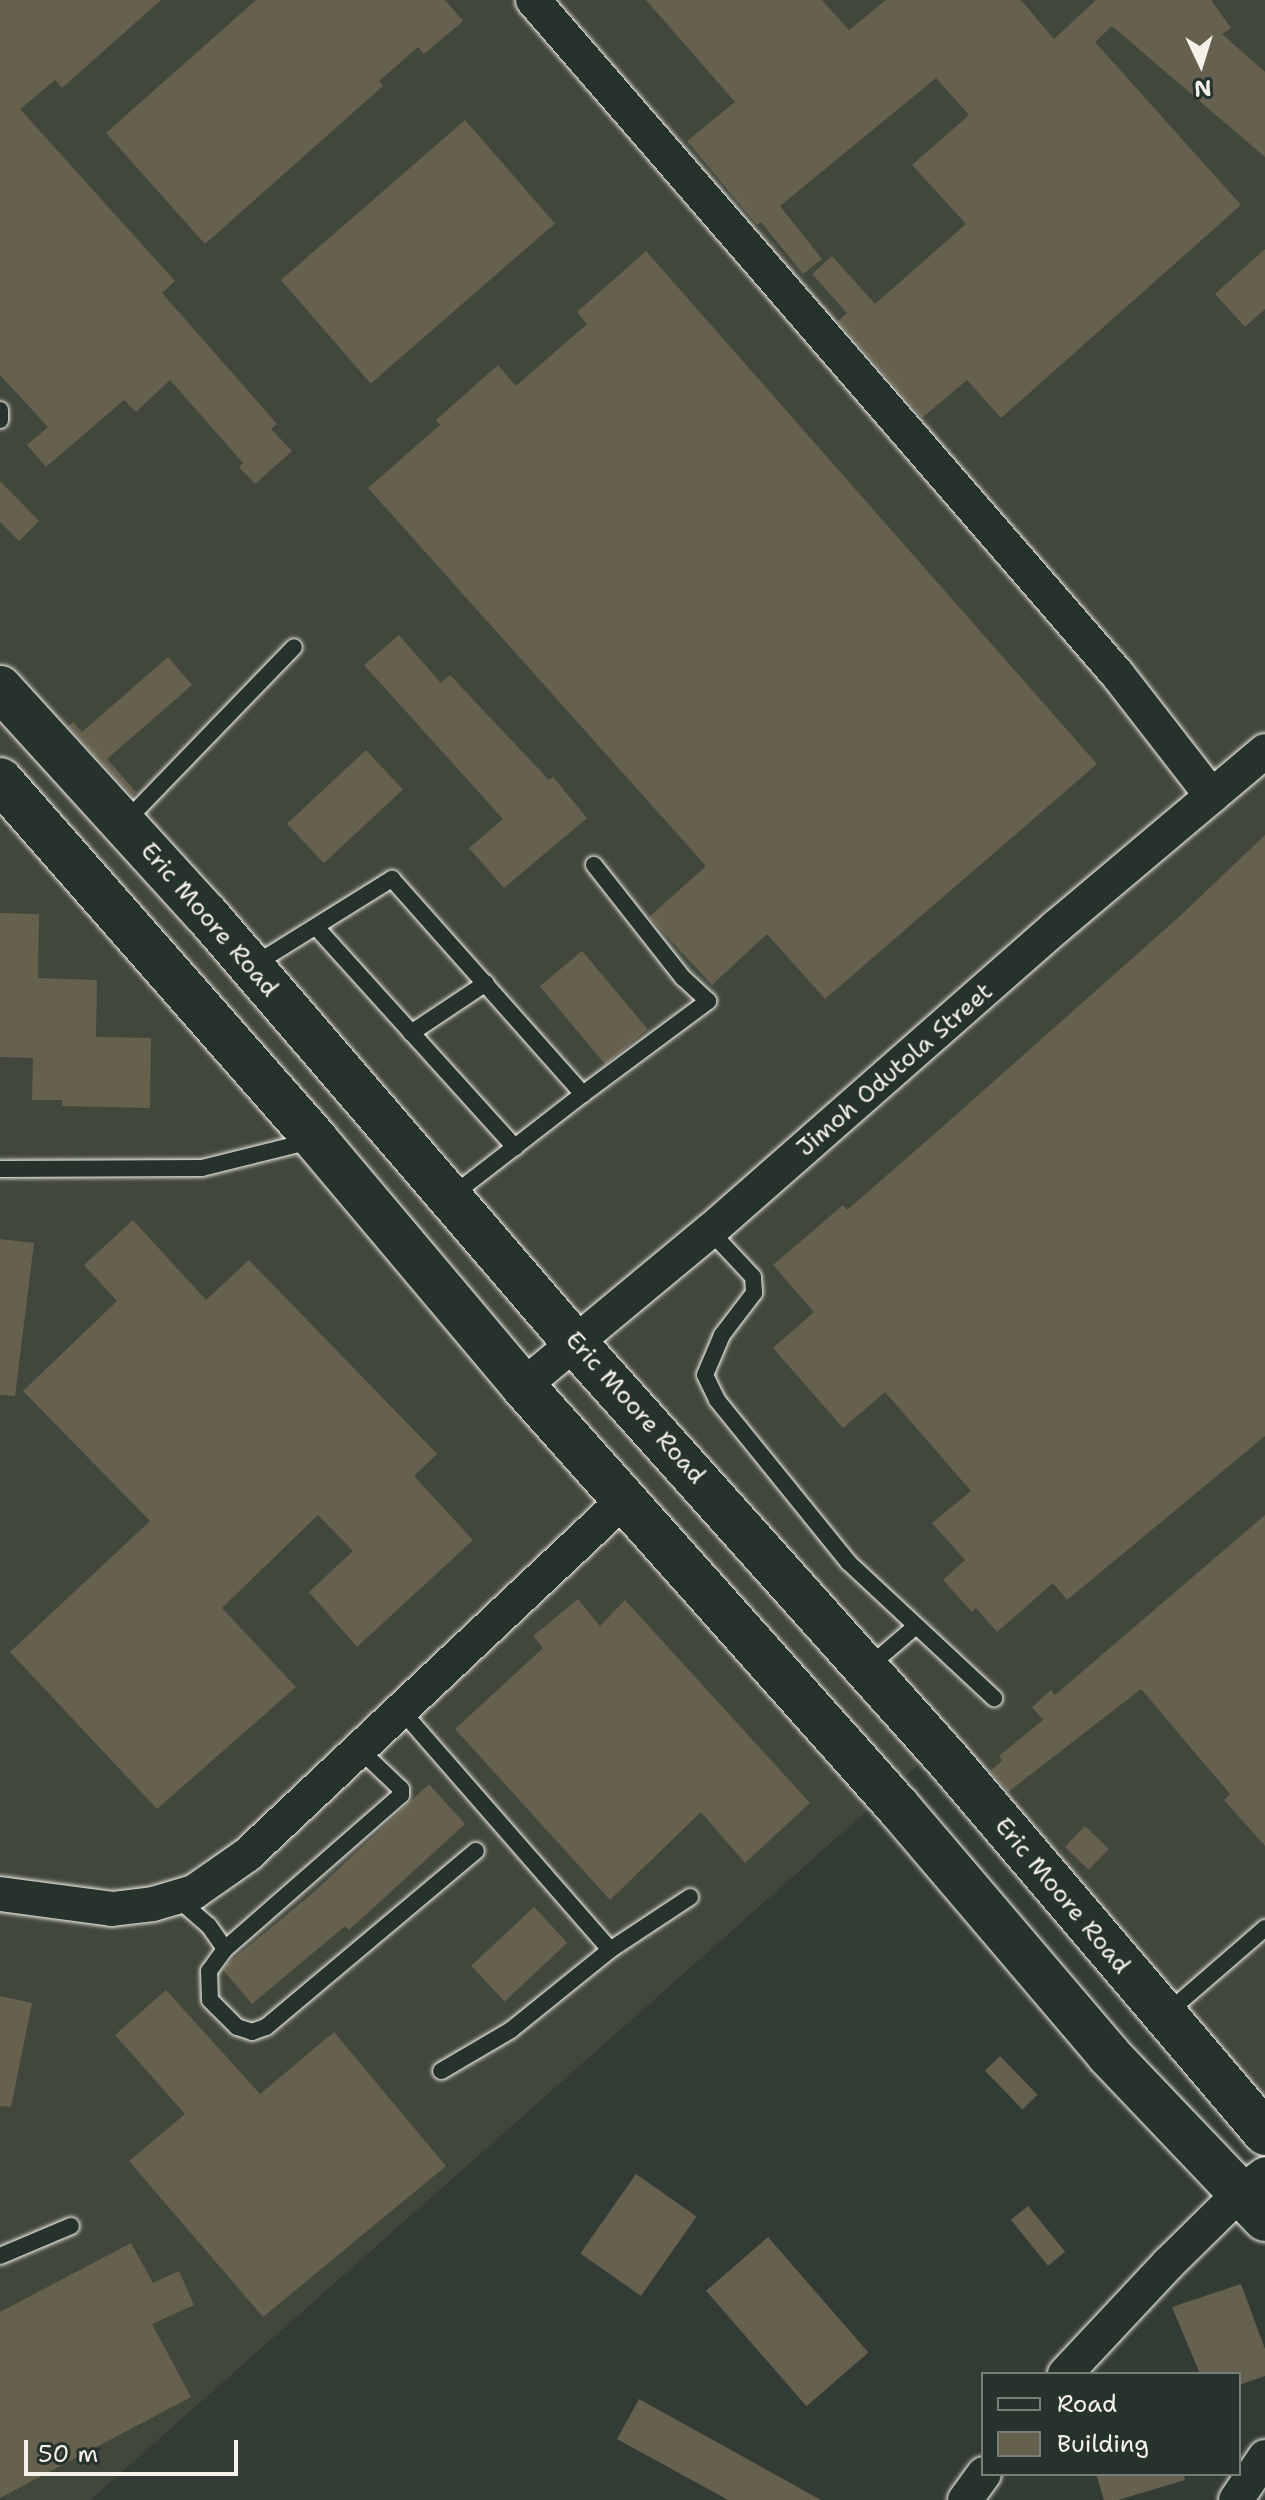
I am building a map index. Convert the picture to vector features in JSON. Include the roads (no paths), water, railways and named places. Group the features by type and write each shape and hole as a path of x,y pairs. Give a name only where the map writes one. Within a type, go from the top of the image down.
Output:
{"street":[{"path":"533,0 1118,675 1212,796"},
{"name":"Eric Moore Road","path":"0,688 124,823 574,1342 866,1669 1265,2133"},
{"name":"Jimoh Odutola Street","path":"523,1386 710,1231 1056,927 1265,751"},
{"path":"0,780 316,1140 523,1386 899,1808 1108,2054 1257,2195 1107,2327 1067,2372"},
{"path":"0,1894 112,1909 178,1899 247,1855 624,1500"},
{"path":"1236,2500 1265,2457"},
{"path":"965,2500 983,2476"}],"lane":[{"path":"0,410 0,420"},
{"path":"124,823 294,647"},
{"path":"449,1198 708,1001 683,978 594,865"},
{"path":"251,967 392,879 583,1094"},
{"path":"316,927 515,1147"},
{"path":"411,1033 486,983"},
{"path":"0,1169 202,1168 316,1140"},
{"path":"710,1231 753,1277 754,1293 747,1307 722,1335 705,1375 717,1400 848,1562 994,1698"},
{"path":"866,1669 916,1626"},
{"path":"401,1710 610,1950"},
{"path":"358,1748 401,1789 401,1795 225,1949 209,1971 210,2000 237,2027 252,2032 266,2027 476,1851"},
{"path":"441,2071 511,2030 610,1950 690,1897"},
{"path":"178,1899 209,1926 225,1949"},
{"path":"1164,2016 1265,1928"},
{"path":"0,2256 71,2226"}]}
